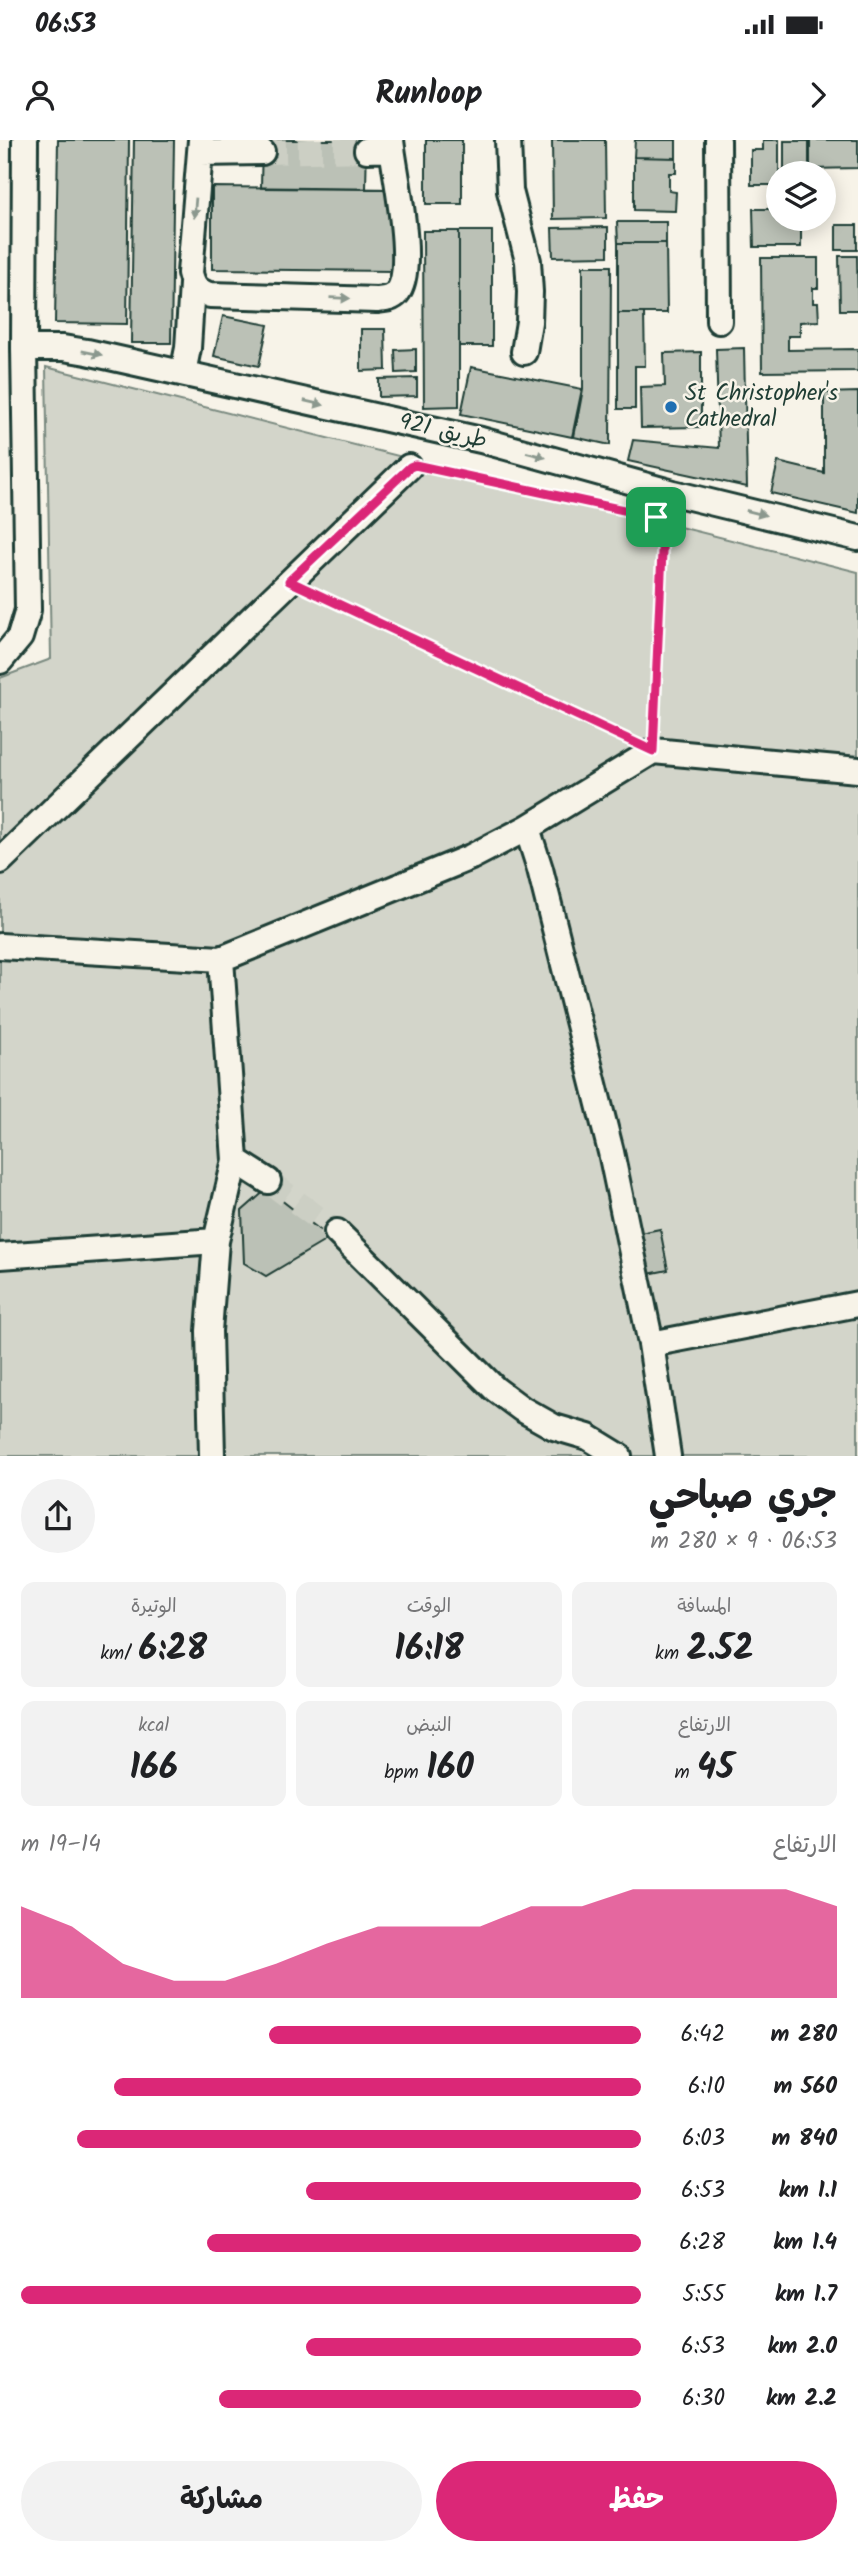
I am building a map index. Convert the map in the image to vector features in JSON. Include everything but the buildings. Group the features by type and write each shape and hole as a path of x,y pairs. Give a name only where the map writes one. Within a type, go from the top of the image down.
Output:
{"street":[{"path":"0,661 20,637 28,610 24,348 25,140"},
{"path":"508,140 510,191 528,261 529,322 524,352"},
{"path":"718,140 719,321"},
{"path":"192,284 200,292 210,295 388,299 397,293 403,274 401,201 391,144 367,150"},
{"path":"183,373 188,348 192,284 190,274 200,147 262,152"},
{"name":"طريق 921","path":"24,348 64,348 481,440 673,493 858,538"},
{"path":"0,861 410,467"},
{"path":"0,946 221,959 471,857 527,828 653,751 858,770"},
{"path":"527,828 540,869 611,1152 651,1344 668,1456"},
{"path":"212,1456 209,1331 216,1241 235,1160 221,959"},
{"path":"235,1160 268,1181"},
{"path":"337,1232 495,1389 522,1409 554,1427 588,1437 619,1456"},
{"path":"0,1256 216,1241"},
{"path":"651,1344 858,1304"}],"path":[{"path":"289,581 653,751 663,530 661,522 656,517 421,466 410,467"}],"shaded area":[{"path":"46,367 858,572 858,1456 0,1456 0,678 51,659"}],"tunnel":[{"path":"262,152 367,150"},
{"path":"268,1181 337,1232"}],"place":[{"name":"St Christopher's Cathedral","path":"671,407"}],"route":[{"path":"415,465 656,517 663,530 653,751 289,581 415,465"}]}
